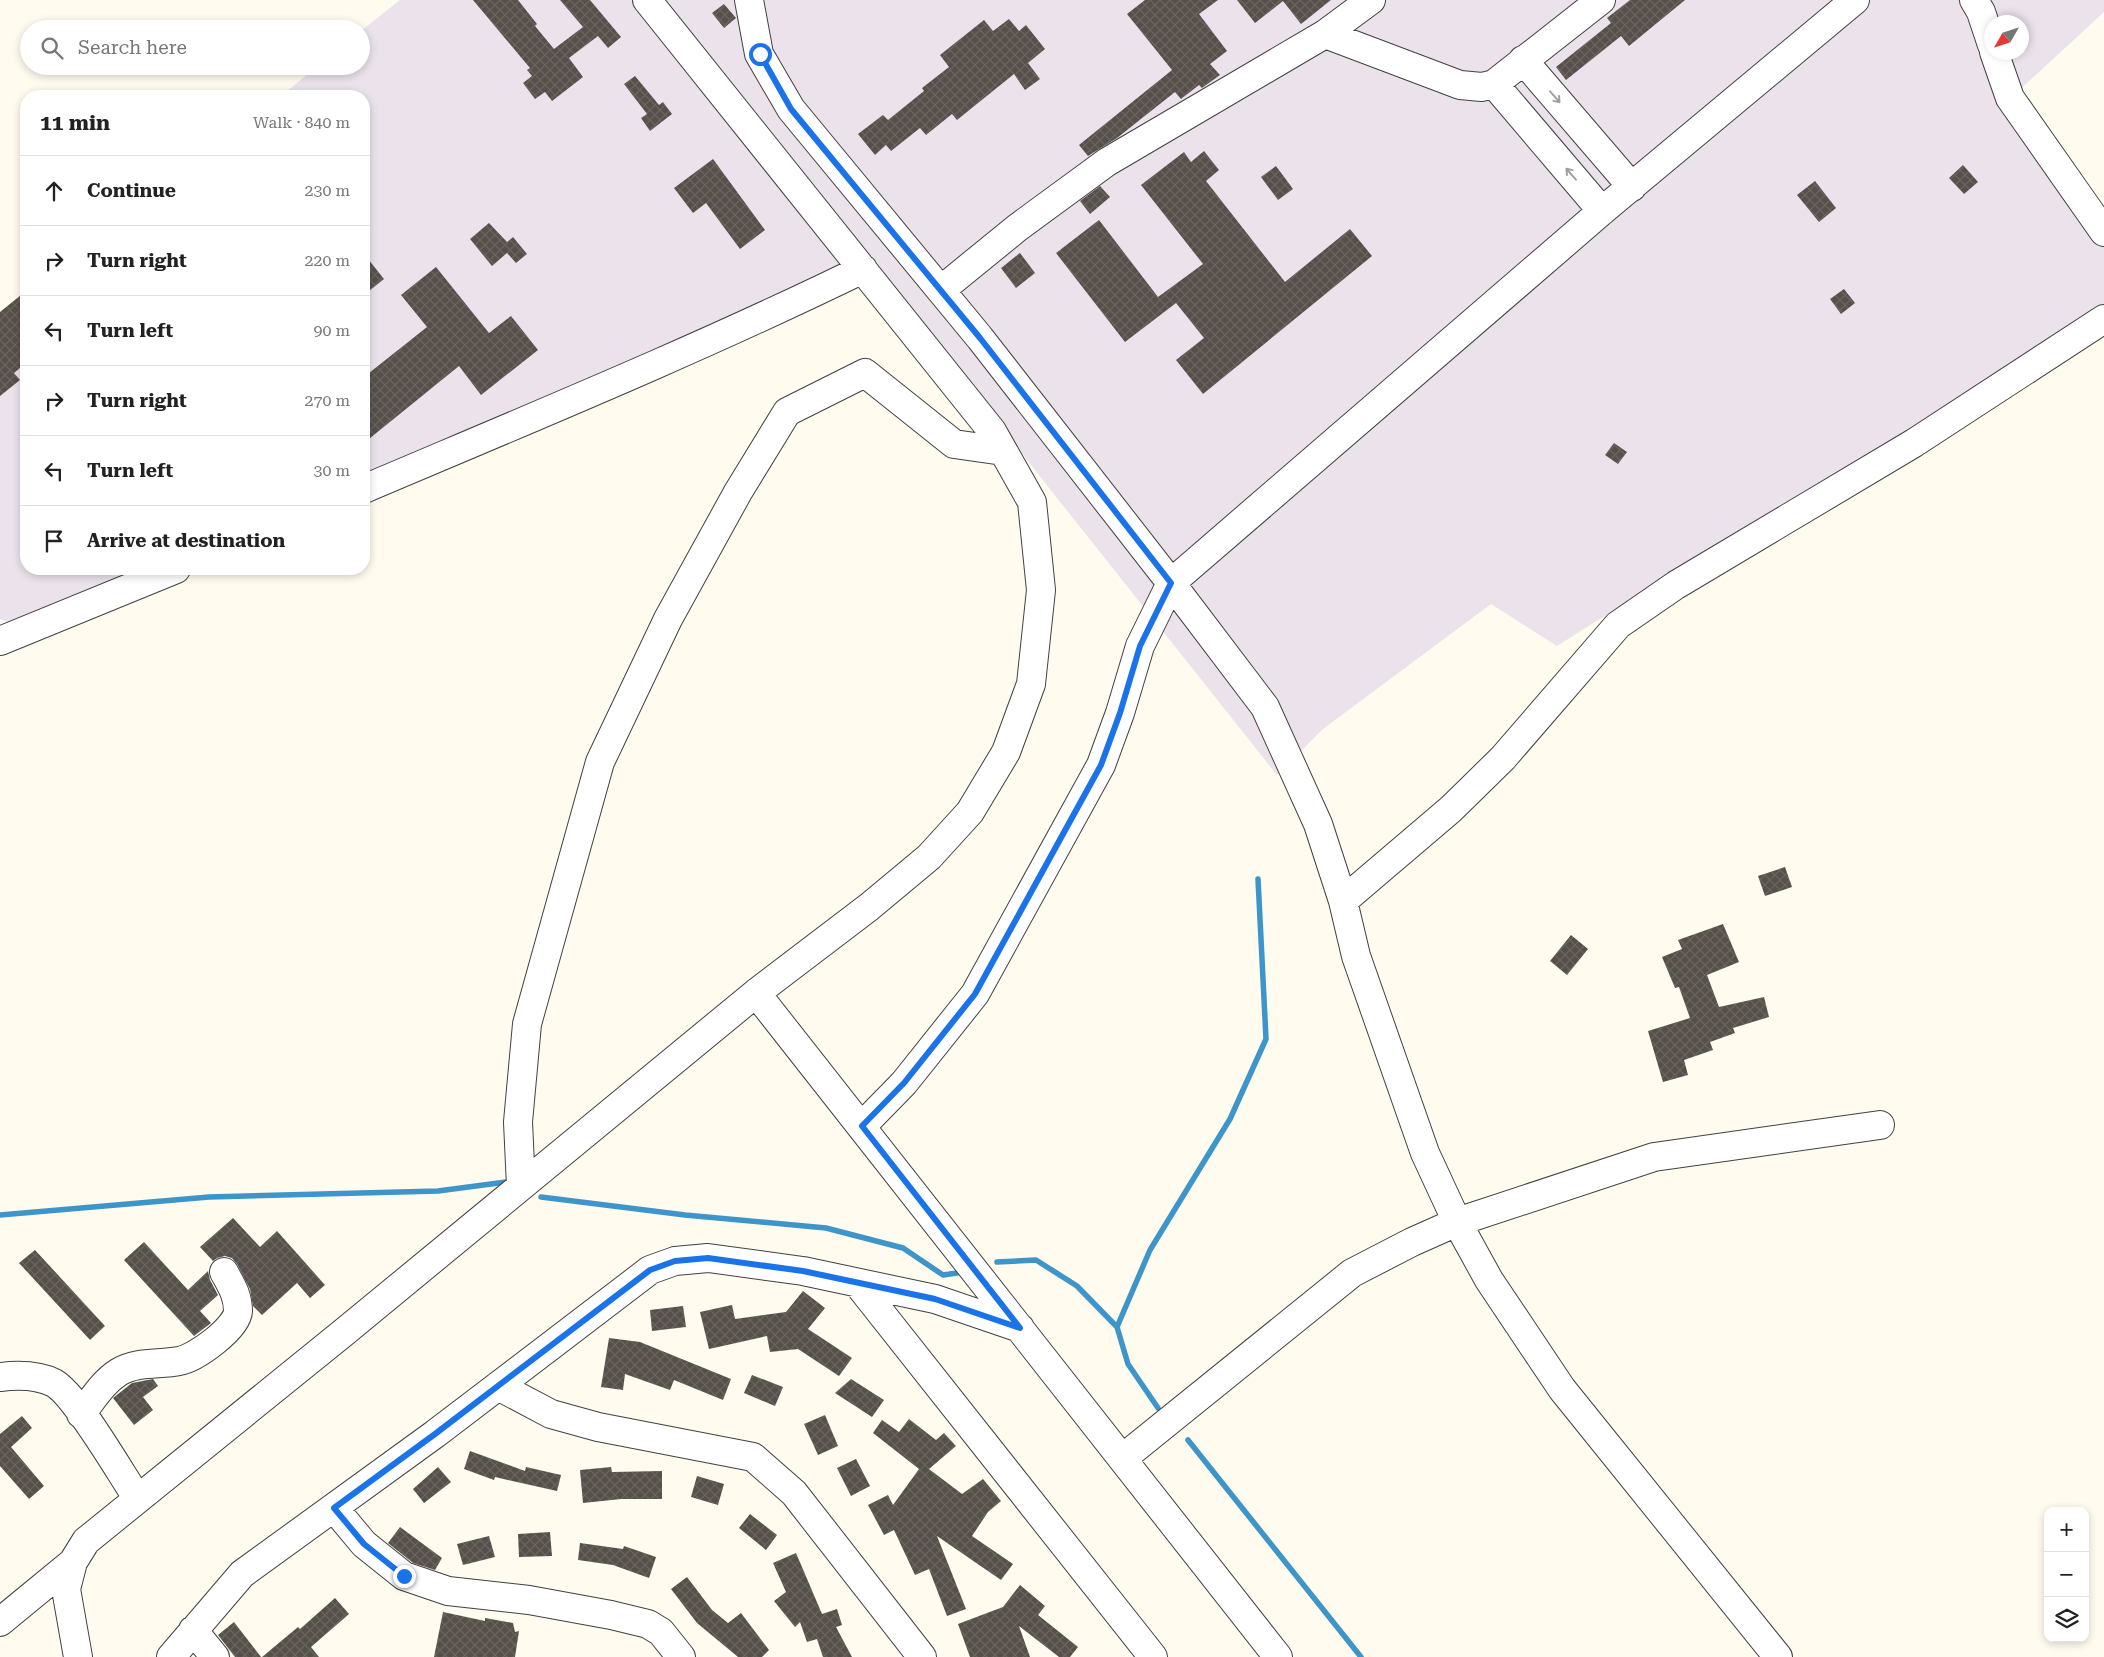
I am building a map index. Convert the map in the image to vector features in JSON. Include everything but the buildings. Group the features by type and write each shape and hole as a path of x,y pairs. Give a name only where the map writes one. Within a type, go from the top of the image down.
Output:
{"street":[{"path":"78,1657 66,1590 73,1562 86,1541 756,993 869,907 929,857 970,812 1006,752 1031,684 1042,590 1032,502 992,431 647,0"},
{"path":"749,0 760,54 791,109 980,338 1265,707 1318,824 1343,901 1356,956 1421,1143 1457,1222 1489,1280 1562,1389 1778,1657"},
{"path":"941,290 1017,228 1107,162 1325,34 1371,0"},
{"path":"1325,34 1460,85 1482,87 1494,84 1601,0"},
{"path":"862,1126 904,1083 975,994 1101,765 1120,713 1140,646 1171,583 1602,211 1854,0"},
{"path":"1974,0 1984,21"},
{"path":"1523,60 1632,187"},
{"path":"1997,60 2010,98 2104,232"},
{"path":"1494,84 1602,211"},
{"path":"370,486 605,388 762,317 862,269"},
{"path":"1343,901 1451,808 1503,758 1618,625 1676,585 1914,443 2104,318"},
{"path":"521,1186 518,1122 527,1024 600,762 668,619 738,492 787,412 865,373 954,444 1003,451"},
{"path":"0,641 161,575"},
{"path":"756,993 1278,1657"},
{"path":"1122,1458 1352,1273 1412,1242 1457,1222 1654,1157 1880,1125"},
{"path":"171,1657 242,1574 498,1386 650,1270 675,1261 708,1258 823,1275 935,1299 1020,1328"},
{"path":"81,1414 104,1384 120,1371 147,1364 181,1361 203,1350 227,1330 238,1313 236,1294 224,1272"},
{"path":"858,1284 1153,1657"},
{"path":"0,1377 31,1377 54,1383 72,1400 138,1499"},
{"path":"498,1386 551,1414 598,1427 753,1457 794,1493 922,1657"},
{"path":"334,1508 364,1544 404,1576 448,1591 529,1600 611,1615 648,1624 660,1632 681,1657"},
{"path":"0,1622 73,1562"},
{"path":"193,1630 215,1657"}],"shaded area":[{"path":"400,0 2104,0 2104,12 2013,96 2104,223 2104,333 1658,582 1557,646 1491,604 1323,729 1277,775 1038,474 871,255 783,313 370,484 370,90 288,90 307,75 370,75 370,24"},
{"path":"20,308 20,575 148,575 22,627 0,619 0,324"}],"waterway":[{"path":"1158,1408 1128,1364 1117,1327 1150,1250 1230,1119 1266,1039 1258,879"},
{"path":"0,1215 209,1197 438,1191 506,1182"},
{"path":"541,1197 685,1215 826,1228 903,1248 943,1275 957,1273"},
{"path":"997,1262 1036,1260 1077,1286 1117,1327"},
{"path":"1188,1440 1361,1657"}],"route":[{"path":"404,1576 364,1544 334,1508 435,1434 650,1270 675,1261 708,1258 803,1271 935,1299 1020,1328 862,1126 904,1083 975,994 1101,765 1120,713 1140,646 1171,583 980,338 791,109 760,54"}]}
